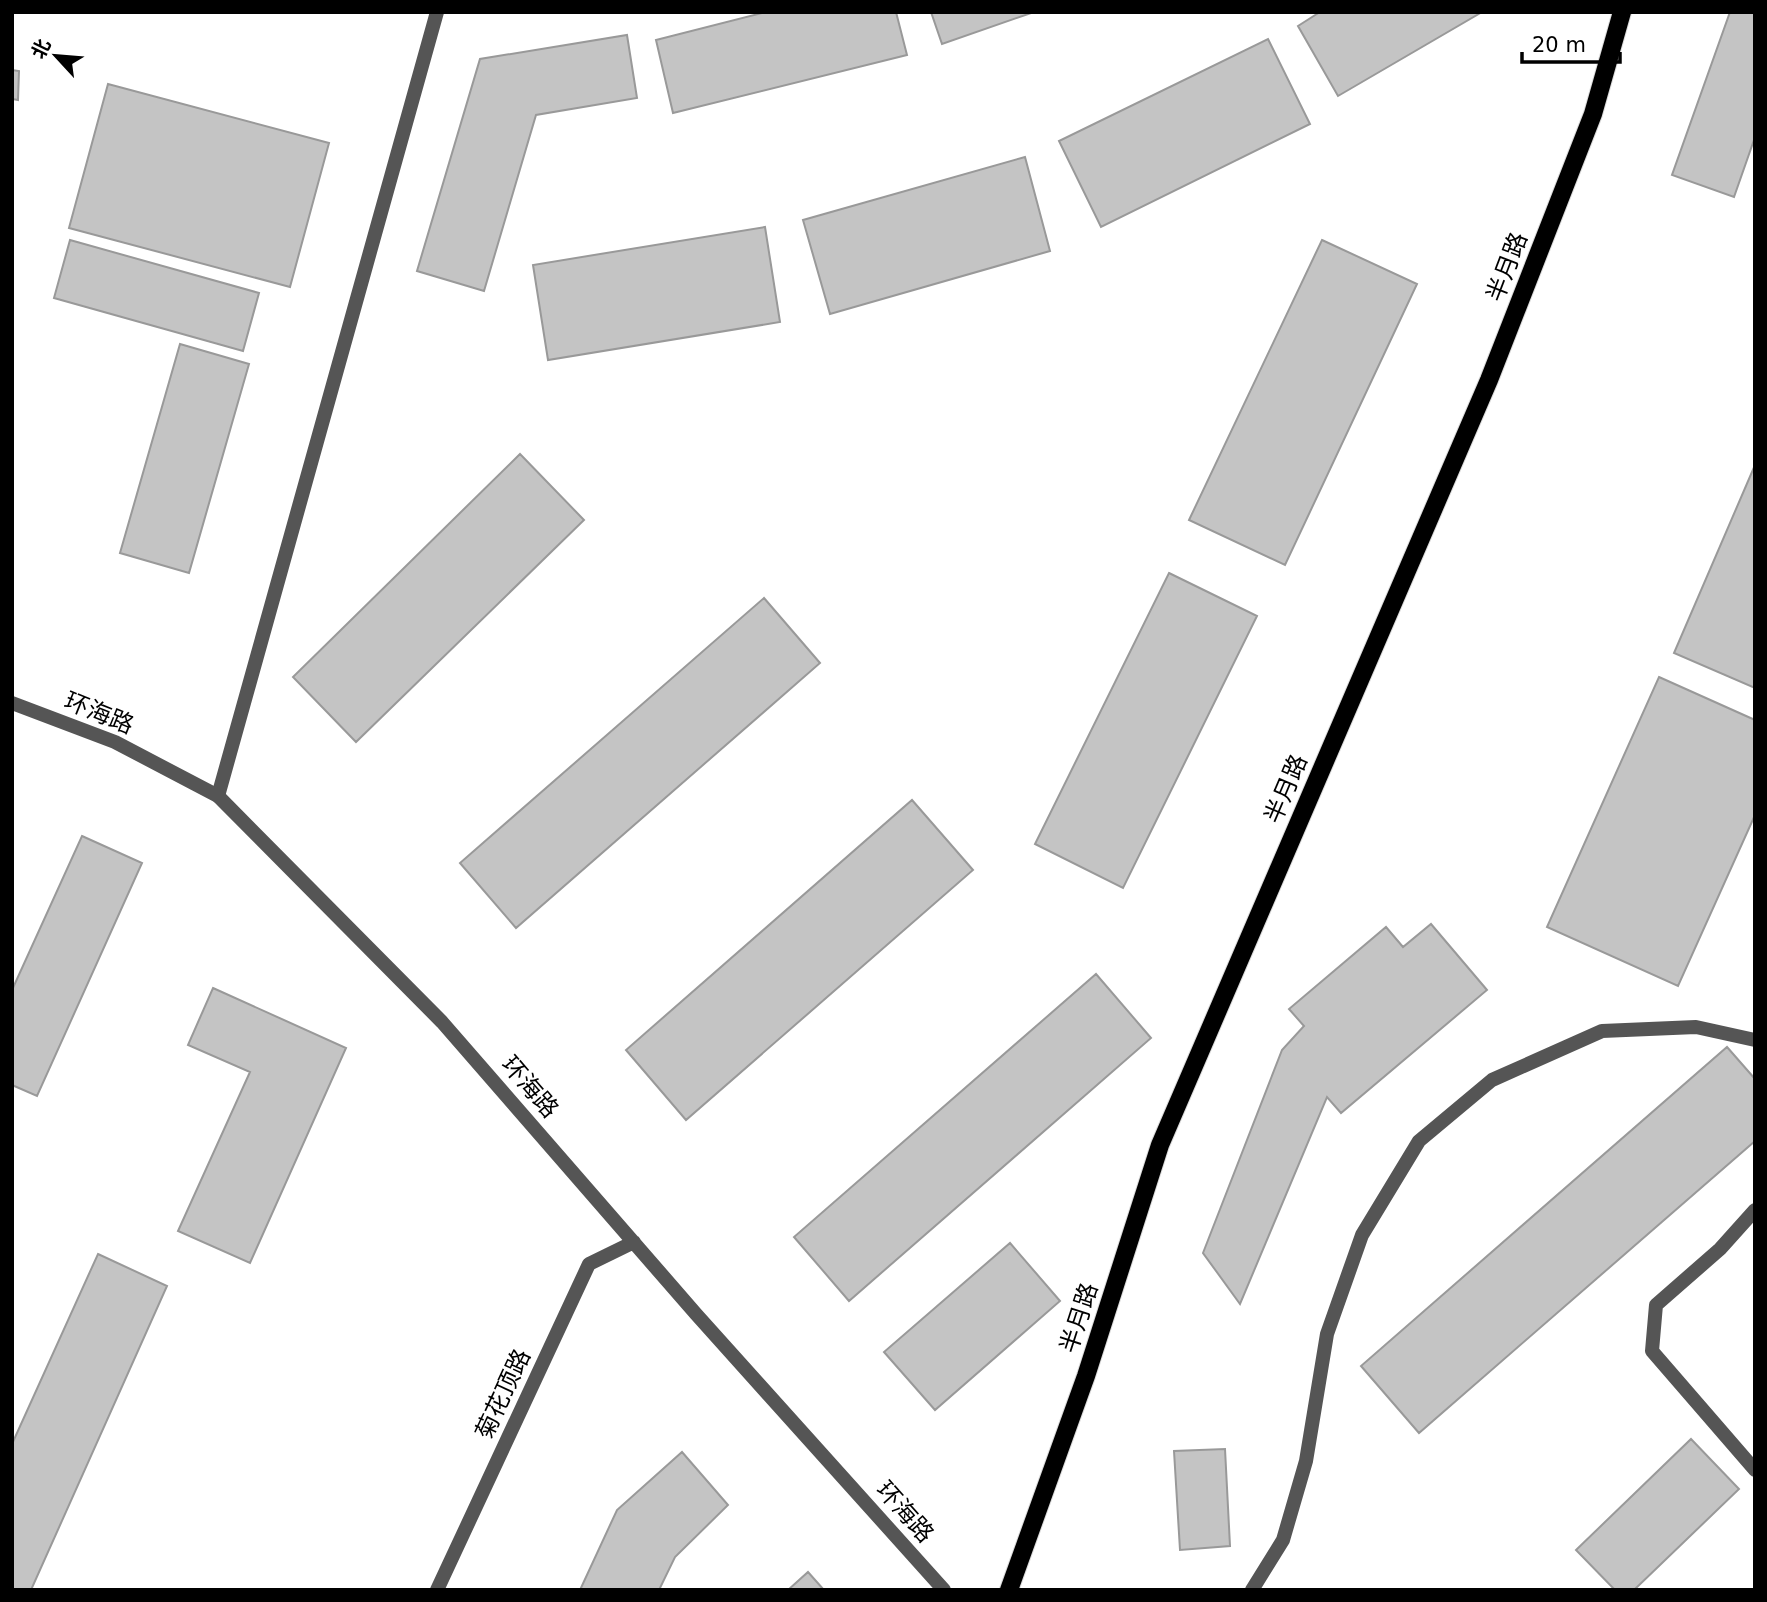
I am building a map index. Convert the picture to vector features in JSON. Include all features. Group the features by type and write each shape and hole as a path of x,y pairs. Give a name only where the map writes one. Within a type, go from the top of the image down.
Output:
{"main road":[{"name":"半月路","path":"1009,1590 1086,1376 1160,1145 1489,380 1593,114 1622,12"}],"street":[{"path":"218,796 437,12"},
{"name":"环海路","path":"12,703 115,742 218,796 442,1022 696,1314 944,1590"},
{"path":"1252,1590 1283,1540 1306,1461 1327,1334 1362,1235 1419,1141 1492,1080 1602,1031 1696,1027 1755,1040"},
{"path":"1755,1210 1720,1249 1656,1305 1652,1351 1755,1470"},
{"name":"菊花顶路","path":"437,1590 589,1264 635,1242"}],"building":[{"path":"766,12 896,12 907,55 673,113 656,40"},
{"path":"931,12 1034,12 942,44"},
{"path":"1320,12 1482,12 1338,96 1298,26"},
{"path":"1730,12 1755,12 1755,137 1734,197 1672,175"},
{"path":"627,35 637,98 536,115 484,291 417,271 480,59"},
{"path":"1268,39 1310,124 1101,227 1059,141"},
{"path":"12,70 19,71 18,100 12,99"},
{"path":"108,84 329,143 290,287 69,228"},
{"path":"1025,157 1050,251 830,314 803,220"},
{"path":"765,227 780,322 548,360 533,265"},
{"path":"70,240 259,293 243,351 54,298"},
{"path":"1322,240 1417,284 1285,565 1189,520"},
{"path":"180,344 249,364 189,573 120,553"},
{"path":"520,454 584,520 356,742 293,677"},
{"path":"1755,465 1755,688 1674,653"},
{"path":"1169,573 1257,616 1123,888 1035,844"},
{"path":"764,598 820,663 516,928 460,863"},
{"path":"1659,677 1755,720 1755,815 1678,986 1547,927"},
{"path":"912,800 973,870 686,1120 626,1050"},
{"path":"82,836 142,863 37,1096 12,1085 12,990"},
{"path":"1431,924 1487,990 1341,1113 1327,1097 1240,1304 1203,1253 1282,1050 1304,1026 1289,1009 1386,927 1403,947"},
{"path":"1096,974 1151,1038 849,1301 794,1237"},
{"path":"213,988 346,1048 250,1263 178,1231 250,1072 188,1045"},
{"path":"1727,1047 1755,1079 1755,1141 1419,1433 1361,1366"},
{"path":"1010,1243 1060,1301 935,1410 884,1352"},
{"path":"98,1254 167,1286 31,1590 12,1590 12,1444"},
{"path":"1691,1439 1739,1489 1634,1590 1615,1590 1576,1550"},
{"path":"1225,1449 1230,1546 1180,1550 1174,1451"},
{"path":"682,1452 728,1505 675,1557 659,1590 580,1590 617,1510"},
{"path":"808,1572 824,1590 788,1590"}]}
